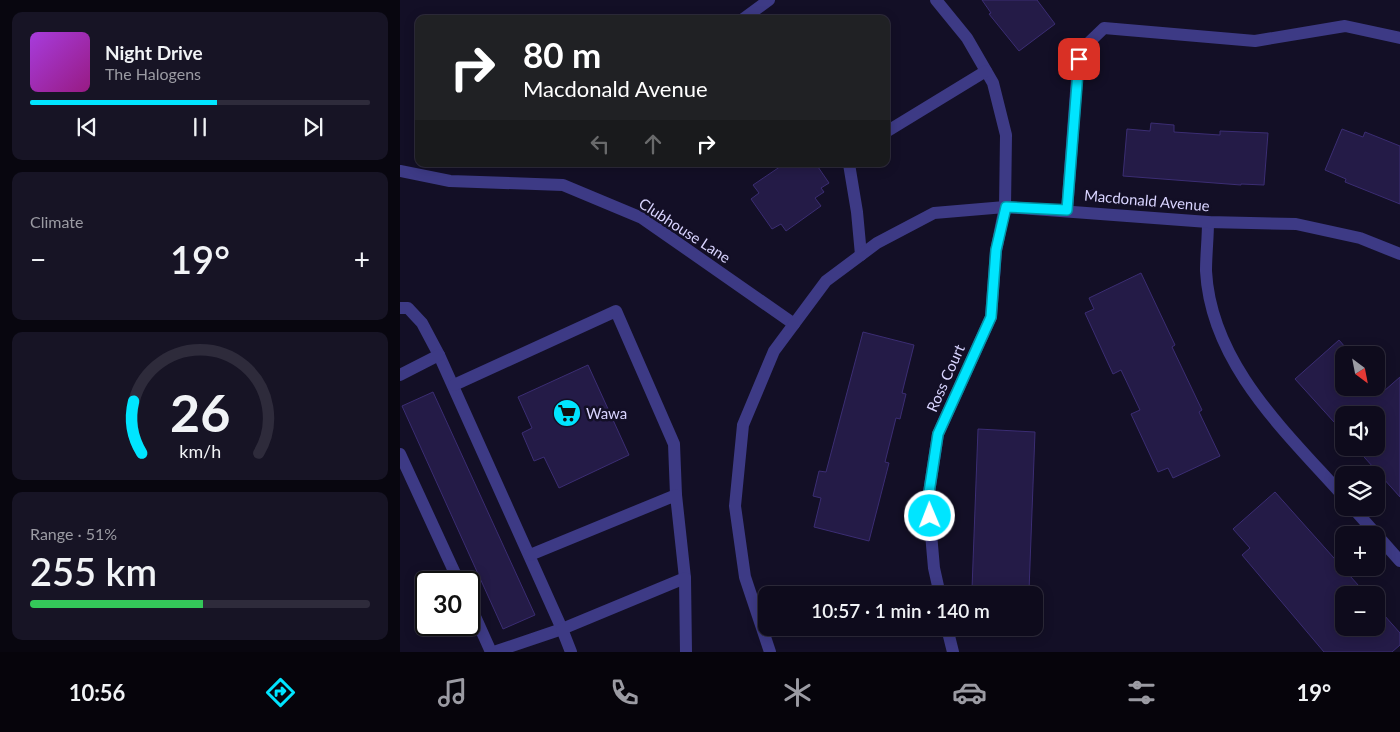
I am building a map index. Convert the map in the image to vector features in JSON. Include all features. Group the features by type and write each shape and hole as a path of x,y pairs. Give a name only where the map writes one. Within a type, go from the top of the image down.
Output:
{"street":[{"path":"748,15 769,0"},
{"name":"Ross Court","path":"936,0 966,38 993,83 1006,135 1006,207 996,250 991,317 938,434 928,499 934,568 938,586"},
{"path":"1067,210 1079,52 1104,28 1255,41 1345,26 1400,38"},
{"path":"890,130 986,71"},
{"path":"850,167 857,212 861,255"},
{"name":"Clubhouse Lane","path":"400,171 450,181 563,185 642,218 794,324"},
{"name":"Macdonald Avenue","path":"770,652 745,577 735,506 744,425 774,350 826,281 877,243 934,213 1006,207 1067,210 1208,222 1296,224 1360,238 1400,254"},
{"path":"1208,222 1206,271 1208,287 1216,320 1235,365 1258,398 1335,487"},
{"path":"400,308 408,308 422,323 454,385 571,652"},
{"path":"454,385 616,311 674,444 676,494 686,578 686,652"},
{"path":"400,375 439,355"},
{"path":"400,454 454,571"},
{"path":"530,555 676,494"},
{"path":"1360,516 1400,561"},
{"path":"480,626 492,652 562,629 686,578"},
{"path":"949,636 953,652"}],"building":[{"path":"982,0 1037,0 1055,24 1019,51 989,14 991,13"},
{"path":"1151,123 1174,125 1174,132 1220,135 1220,131 1268,133 1264,185 1123,176 1127,129 1150,131"},
{"path":"1342,129 1363,137 1365,132 1400,146 1400,204 1345,182 1346,179 1325,170"},
{"path":"780,167 818,167 829,183 821,188 824,192 815,198 821,206 786,231 781,224 772,229 751,199 759,193 753,185"},
{"path":"1141,273 1175,345 1172,347 1202,410 1199,412 1220,456 1173,478 1168,468 1158,472 1131,414 1140,410 1121,370 1113,374 1085,313 1094,309 1089,298"},
{"path":"863,332 914,345 902,393 906,394 900,419 896,418 885,462 889,463 869,541 814,527 821,498 813,496 819,471 826,472"},
{"path":"1339,340 1344,346 1335,346 1335,396 1385,396 1385,390 1400,377 1400,497 1385,480 1385,466 1372,466 1363,456 1385,456 1385,406 1335,406 1335,423 1295,379"},
{"name":"Wawa","path":"588,365 629,455 559,488 544,457 534,461 522,433 532,428 518,397"},
{"path":"433,392 535,615 503,629 480,578 480,571 477,571 402,406"},
{"path":"978,429 1035,432 1029,586 972,586"},
{"path":"1275,492 1335,559 1335,576 1350,576 1359,586 1335,586 1335,636 1385,636 1385,616 1400,633 1400,645 1392,652 1324,652 1242,555 1250,548 1233,529"}],"place":[{"name":"Wawa","path":"567,413"}],"route":[{"path":"930,516 928,499 938,434 991,317 996,250 1006,207 1067,210 1079,59"}]}
